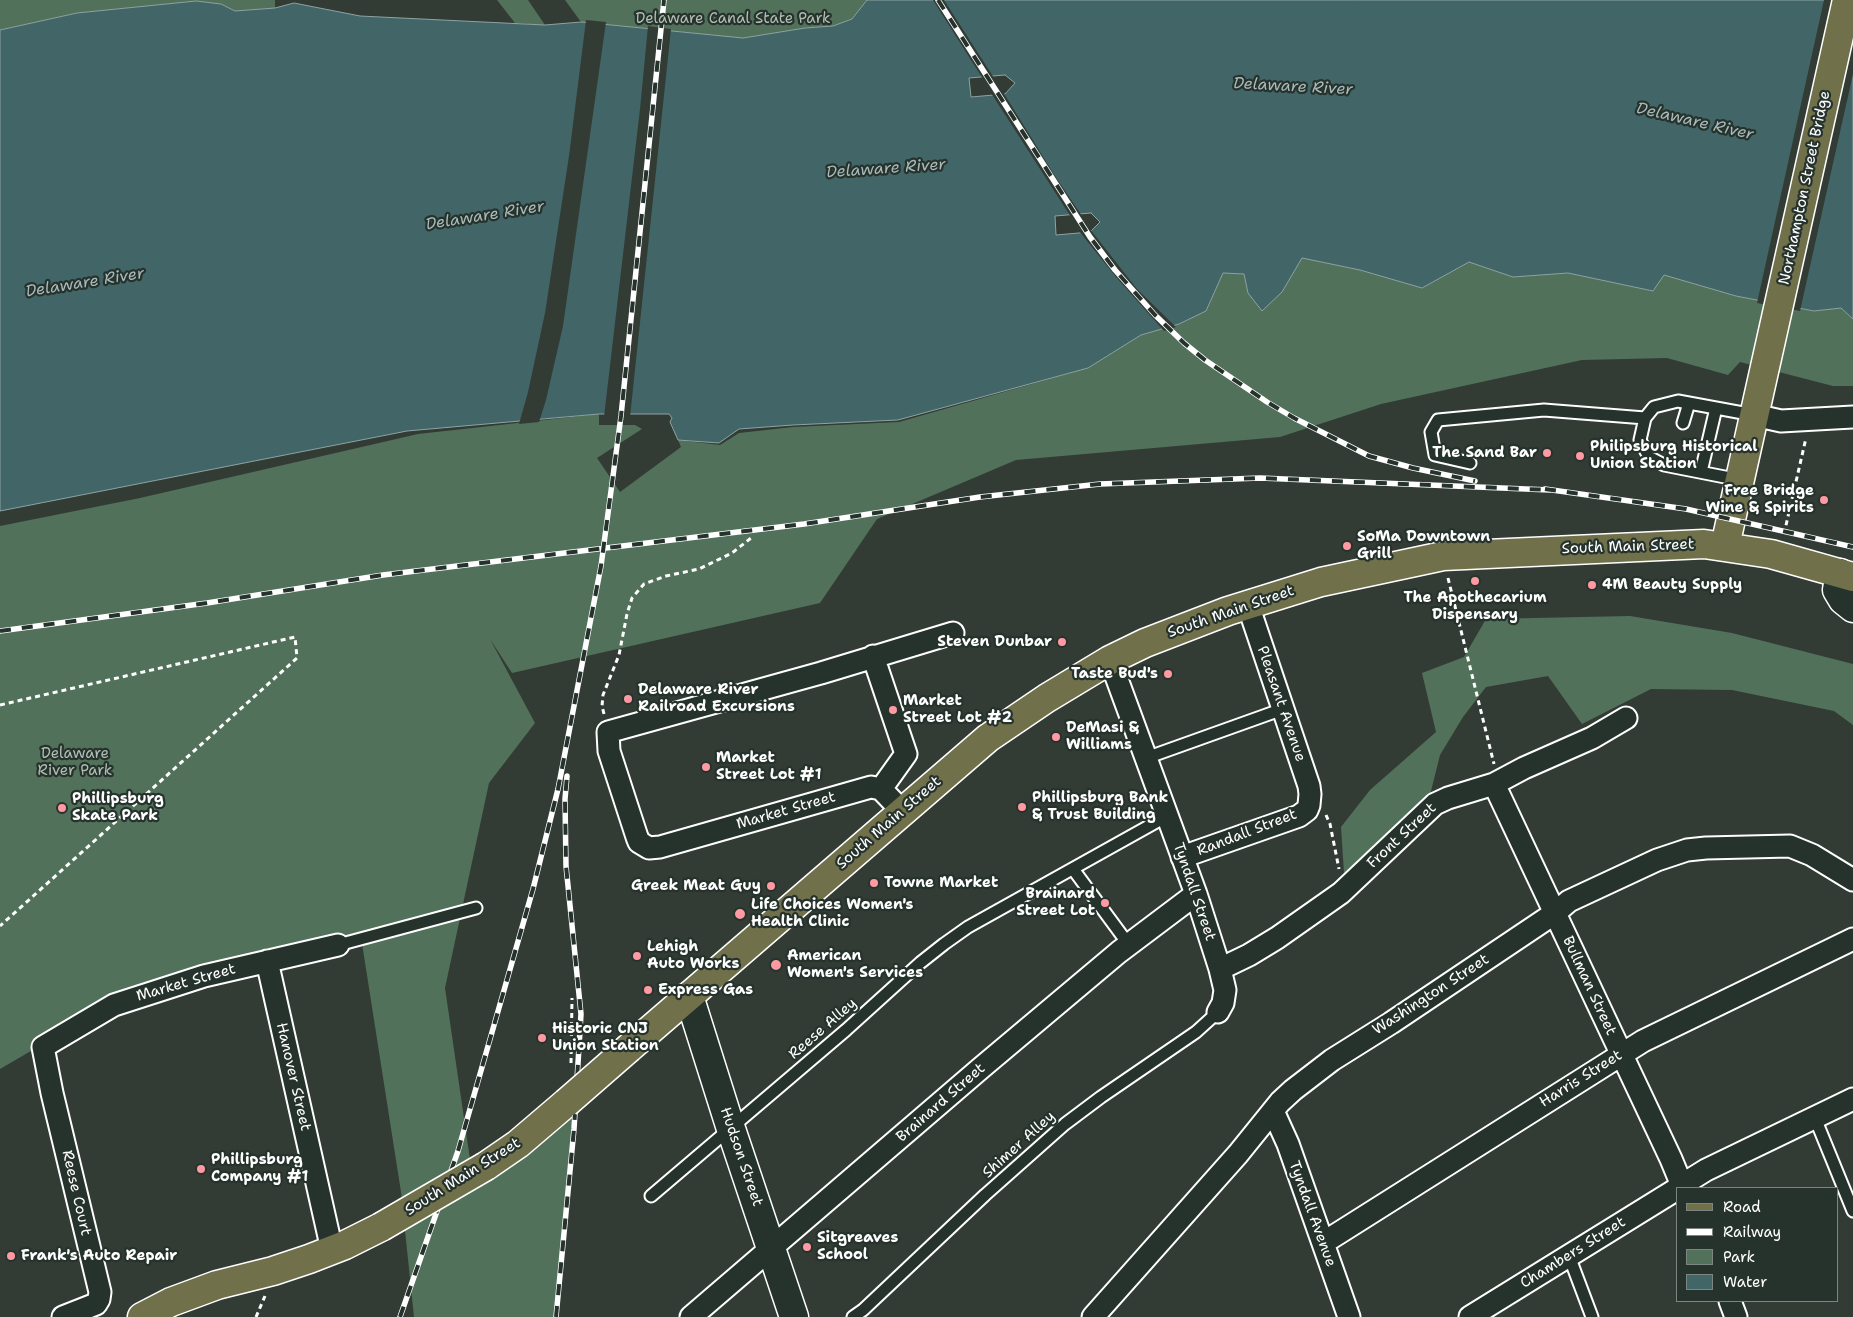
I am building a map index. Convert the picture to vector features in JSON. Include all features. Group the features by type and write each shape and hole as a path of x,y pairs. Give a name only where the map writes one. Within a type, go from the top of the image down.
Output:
{"main road":[{"name":"Northampton Street Bridge","path":"1725,546 1846,0"},
{"name":"South Main Street","path":"142,1317 172,1302 217,1285 273,1271 332,1250 381,1227 486,1166 518,1144 988,738 1047,698 1110,660 1145,643 1248,605 1321,582 1443,556 1693,544 1725,546 1771,554 1846,575"}],"street":[{"path":"1754,415 1781,421 1853,417"},
{"path":"1846,575 1837,590 1843,600 1853,608"},
{"name":"Pleasant Avenue","path":"1248,605 1309,786 1310,805"},
{"path":"608,732 821,673 952,633"},
{"path":"873,656 906,754 881,789 903,812"},
{"name":"Tyndall Street","path":"1110,660 1196,894 1220,968 1225,990 1223,1003 1218,1012"},
{"name":"Front Street","path":"1220,968 1249,955 1277,938 1341,893 1435,804 1494,775 1524,768 1592,738 1626,718"},
{"name":"Market Street","path":"608,732 609,751 636,837 649,848 660,847 871,786 881,789"},
{"name":"Bullman Street","path":"1494,775 1680,1187"},
{"name":"Randall Street","path":"1182,857 1299,816 1310,805"},
{"name":"Washington Street","path":"1093,1317 1293,1090 1332,1060 1391,1023 1555,913 1569,901 1674,853 1706,848 1790,846 1812,855 1853,880"},
{"name":"Brainard Street","path":"691,1317 981,1068 1129,945 1196,894"},
{"name":"Harris Street","path":"1323,1243 1643,1041 1853,939"},
{"name":"Market Street","path":"44,1047 114,1005 204,976 338,945"},
{"name":"Hanover Street","path":"267,961 332,1250"},
{"name":"Hudson Street","path":"689,996 794,1317"},
{"name":"Reese Court","path":"44,1047 52,1093 100,1292 96,1304 63,1317"},
{"name":"Chambers Street","path":"1681,1187 1706,1170 1853,1100"},
{"name":"Tyndall Avenue","path":"1273,1111 1288,1144 1349,1317"},
{"name":"Chambers Street","path":"1470,1317 1676,1190"},
{"path":"1730,1302 1736,1317"}],"lane":[{"path":"1740,480 1701,472 1673,460 1664,465 1649,457 1640,440 1645,418 1654,407 1678,401 1754,415"},
{"path":"1683,423 1689,403"},
{"path":"1701,472 1716,408"},
{"path":"1470,463 1435,455 1431,432 1438,420 1544,410 1645,418"},
{"path":"1146,758 1283,709"},
{"name":"Reese Alley","path":"651,1196 944,944 968,927 1167,816"},
{"path":"1073,869 1129,945"},
{"path":"338,945 476,908"},
{"name":"Shimer Alley","path":"853,1317 863,1310 985,1195 1065,1124 1196,1032 1218,1012"},
{"path":"1815,1118 1853,1211"},
{"path":"1568,1256 1592,1317"}],"path":[{"path":"1783,537 1806,438"},
{"path":"608,732 602,706 603,695 619,655 632,598 644,584 666,576 699,569 732,553 751,538"},
{"path":"1443,556 1494,775"},
{"path":"0,705 295,637 297,658 0,926"},
{"path":"1330,824 1340,874"},
{"path":"571,1062 572,998"},
{"path":"256,1317 266,1293"}],"green space":[{"path":"0,0 275,0 275,8 235,11 221,4 196,1 77,13 0,30"},
{"path":"497,0 528,0 545,25 515,23"},
{"name":"Delaware Canal State Park","path":"565,0 867,0 852,19 833,26 805,28 743,38 581,22"},
{"name":"Delaware River Park","path":"1302,258 1360,270 1422,288 1469,262 1513,277 1568,273 1653,291 1664,275 1736,296 1813,311 1841,308 1853,319 1853,386 1833,386 1740,362 1728,375 1667,358 1582,360 1381,404 1280,437 1016,460 877,519 820,603 512,673 490,639 535,723 489,783 445,988 472,1173 575,1103 556,1317 414,1317 401,1192 361,937 103,1009 0,1069 0,526 140,498 418,434 599,414 599,425 635,425 642,429 597,458 620,492 681,447 678,440 720,445 739,433 793,427 899,422 1088,368 1141,335 1179,324 1206,311 1223,273 1244,274 1248,293 1282,292"},
{"path":"1630,616 1732,633 1853,664 1853,725 1834,711 1732,690 1651,689 1582,724 1548,676 1486,687 1463,717 1440,755 1430,795 1344,873 1341,827 1370,790 1436,732 1422,673 1464,657 1486,619"}],"water":[{"name":"Delaware River","path":"867,0 1853,0 1853,319 1841,308 1814,311 1736,296 1664,275 1653,291 1568,273 1513,277 1469,262 1422,288 1360,270 1302,258 1282,292 1262,311 1248,293 1244,274 1223,273 1206,311 1179,324 1141,335 1088,368 898,420 739,429 719,443 678,440 670,422 672,418 669,414 599,414 407,431 0,511 0,30 77,13 196,1 221,4 235,11 275,8 294,3 360,16 545,25 581,22 743,38 805,28 833,26 852,19","holes":["1005,75 1015,83 1005,94 971,97 969,78","1091,213 1100,222 1090,232 1056,235 1055,216"]}],"pier":[{"path":"933,0 944,0 994,78 983,79"},
{"path":"1824,0 1853,0 1853,74 1800,311 1757,303"},
{"path":"586,20 606,22 563,326 539,422 519,424 545,313 569,156"},
{"path":"648,26 671,29 630,417 604,417 640,109"},
{"path":"1003,92 1082,216 1071,217 991,93"},
{"path":"1090,229 1137,289 1176,327 1164,331 1116,277 1079,231"}],"railway":[{"path":"400,1317 458,1151 533,889 558,789 601,566 621,416 664,0"},
{"path":"938,0 1090,237 1115,270 1155,315 1184,343 1205,360 1267,402 1294,418 1369,456 1413,468 1475,481"},
{"path":"0,631 207,603 383,575 804,524 980,497 1100,484 1260,478 1550,490"},
{"path":"1545,489 1686,509 1853,547"},
{"path":"556,1317 574,1129 581,1014 566,866 565,799 567,776"}],"place":[{"name":"The Sand Bar","path":"1547,453"},
{"name":"Philipsburg Historical Union Station","path":"1580,456"},
{"name":"Free Bridge Wine & Spirits","path":"1824,500"},
{"name":"SoMa Downtown Grill","path":"1347,546"},
{"name":"The Apothecarium Dispensary","path":"1475,581"},
{"name":"4M Beauty Supply","path":"1592,585"},
{"name":"Steven Dunbar","path":"1062,642"},
{"name":"Taste Bud's","path":"1168,674"},
{"name":"Delaware River Railroad Excursions","path":"628,699"},
{"name":"Market Street Lot #2","path":"893,710"},
{"name":"DeMasi & Williams","path":"1056,737"},
{"name":"Market Street Lot #1","path":"706,767"},
{"name":"Phillipsburg Bank & Trust Building","path":"1022,807"},
{"name":"Phillipsburg Skate Park","path":"62,808"},
{"name":"Towne Market","path":"874,883"},
{"name":"Greek Meat Guy","path":"771,886"},
{"name":"Brainard Street Lot","path":"1105,903"},
{"name":"Life Choices Women's Health Clinic","path":"740,914"},
{"name":"Lehigh Auto Works","path":"637,956"},
{"name":"American Women's Services","path":"776,965"},
{"name":"Express Gas","path":"648,990"},
{"name":"Historic CNJ Union Station","path":"542,1038"},
{"name":"Phillipsburg Company #1","path":"201,1169"},
{"name":"Sitgreaves School","path":"807,1247"},
{"name":"Frank's Auto Repair","path":"11,1256"}]}
